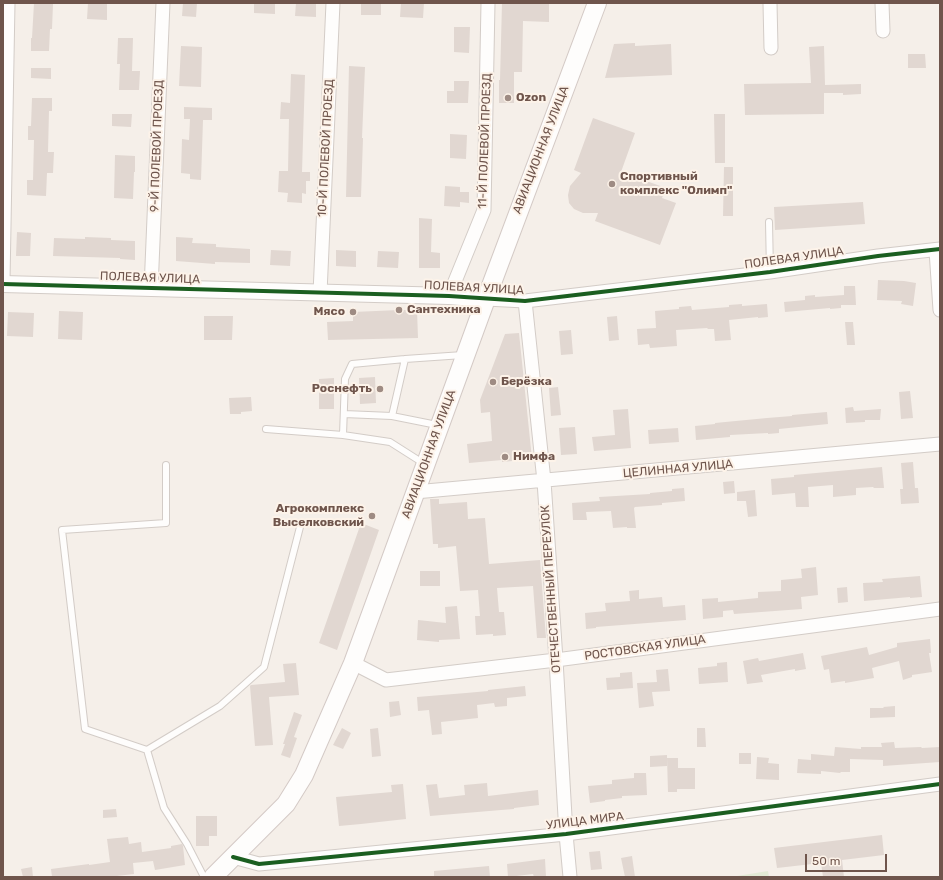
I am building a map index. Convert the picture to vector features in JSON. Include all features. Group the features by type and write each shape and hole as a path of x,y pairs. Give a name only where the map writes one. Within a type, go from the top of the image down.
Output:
{"main road":[{"name":"АВИАЦИОННАЯ УЛИЦА","path":"214,877 286,804 307,768 353,663 465,355 597,3"}],"street":[{"path":"3,283 8,3"},
{"name":"9-Й ПОЛЕВОЙ ПРОЕЗД","path":"151,288 163,3"},
{"name":"10-Й ПОЛЕВОЙ ПРОЕЗД","path":"320,293 333,3"},
{"name":"11-Й ПОЛЕВОЙ ПРОЕЗД","path":"449,296 484,210 488,3"},
{"path":"770,3 771,48"},
{"path":"882,3 883,32"},
{"path":"938,250 940,310"},
{"name":"ПОЛЕВАЯ УЛИЦА","path":"3,283 449,296 524,301 770,272 878,256 938,250"},
{"name":"ОТЕЧЕСТВЕННЫЙ ПЕРЕУЛОК","path":"524,301 544,481 570,877"},
{"name":"ЦЕЛИННАЯ УЛИЦА","path":"415,492 940,444"},
{"name":"РОСТОВСКАЯ УЛИЦА","path":"353,663 386,680 556,660 940,609"},
{"name":"УЛИЦА МИРА","path":"233,857 258,864 566,834 940,784"}],"lane":[{"path":"769,222 770,272"},
{"path":"344,435 345,379 352,364 465,355"},
{"path":"392,416 405,359"},
{"path":"344,414 392,416 440,426"},
{"path":"266,429 344,435 390,442 425,464"},
{"path":"166,465 166,523 62,530 85,729 147,750 220,706 264,667 300,527"},
{"path":"147,750 164,808 187,844 204,877"}],"green space":[{"path":"768,871 769,877 731,877"}],"building":[{"path":"34,3 53,4 49,51 31,51"},
{"path":"88,3 107,3 107,20 87,19"},
{"path":"183,3 197,3 196,17 182,16"},
{"path":"254,3 275,3 275,14 254,13"},
{"path":"296,3 316,3 316,17 295,16"},
{"path":"361,3 381,3 381,15 361,15"},
{"path":"401,3 424,3 423,18 400,17"},
{"path":"502,3 549,3 549,22 523,21 522,72 514,72 514,103 499,103"},
{"path":"454,27 470,27 469,53 454,52"},
{"path":"118,38 133,38 132,71 140,71 139,90 119,90 120,64 117,64"},
{"path":"635,43 635,46 671,44 672,75 605,78 614,44"},
{"path":"181,46 202,47 201,87 179,86"},
{"path":"824,46 825,85 861,84 861,94 843,95 843,93 824,93 824,114 745,115 744,84 811,83 809,47"},
{"path":"908,54 925,54 926,68 908,68"},
{"path":"349,66 365,67 361,197 346,197"},
{"path":"31,68 51,68 51,79 31,78"},
{"path":"291,74 305,75 302,172 310,172 310,181 306,181 306,194 302,193 302,203 287,202 288,193 278,192 279,171 288,171 289,119 280,119 281,102 290,103"},
{"path":"454,81 469,81 468,103 447,103 447,91 454,91"},
{"path":"32,98 52,98 52,111 49,111 48,152 54,152 53,173 47,173 46,196 27,195 27,180 33,180 34,140 28,140 28,126 31,126"},
{"path":"184,107 212,108 212,120 203,120 201,180 190,179 190,174 181,173 182,139 189,140 190,119 184,119"},
{"path":"112,114 132,114 131,127 112,126"},
{"path":"714,114 725,114 725,163 715,163"},
{"name":"Спортивный комплекс \"Олимп\"","path":"593,118 635,133 621,172 666,188 662,198 676,203 660,245 595,221 598,213 583,213 574,209 569,203 568,195 570,186 581,173 574,170"},
{"path":"450,134 467,135 466,159 450,158"},
{"path":"115,155 135,156 133,199 114,198"},
{"path":"724,167 733,167 733,216 723,216"},
{"path":"445,186 460,187 460,192 469,192 469,203 460,202 460,207 444,206"},
{"path":"863,202 865,224 775,230 774,207"},
{"path":"419,218 432,219 431,252 440,253 440,268 419,268"},
{"path":"17,232 31,233 30,256 16,256"},
{"path":"85,237 135,241 135,260 120,258 53,256 54,238 85,239"},
{"path":"176,237 193,238 192,243 216,244 216,247 250,249 250,263 215,262 215,264 176,261"},
{"path":"271,250 291,251 290,266 270,265"},
{"path":"336,250 356,251 356,267 336,266"},
{"path":"378,251 399,252 398,268 377,267"},
{"path":"878,280 916,283 913,306 901,304 902,301 877,300"},
{"path":"844,286 855,286 856,305 841,305 841,308 785,312 784,302 805,300 805,296 815,295 815,297 844,295"},
{"path":"742,304 742,306 767,304 768,317 729,320 731,340 715,341 714,329 707,328 676,330 677,346 650,348 649,344 638,345 637,329 656,328 655,311 679,309 679,307 691,306 692,310 729,307 729,305"},
{"path":"417,310 418,338 328,340 327,322 353,321 353,312"},
{"path":"59,311 83,312 82,340 58,339"},
{"path":"8,312 34,313 33,337 7,336"},
{"path":"204,316 233,316 232,340 204,340"},
{"path":"617,316 619,340 609,341 607,317"},
{"path":"845,322 853,322 855,345 847,345"},
{"path":"571,330 573,354 561,355 559,331"},
{"path":"519,333 532,459 469,463 467,444 492,441 490,412 481,413 480,400 505,334"},
{"path":"375,377 376,403 360,404 359,378"},
{"path":"334,378 334,409 319,409 319,379"},
{"path":"558,387 561,415 551,416 549,388"},
{"path":"910,391 913,418 901,419 899,392"},
{"path":"251,397 252,411 241,412 241,414 230,414 229,398"},
{"path":"853,407 854,411 881,409 880,420 865,420 865,422 846,423 845,408"},
{"path":"628,409 631,448 594,451 592,437 615,435 613,410"},
{"path":"827,412 828,424 779,429 779,433 730,435 730,437 696,440 695,426"},
{"path":"575,427 577,454 561,455 559,428"},
{"path":"678,428 679,442 649,444 648,430"},
{"path":"913,462 915,488 918,488 919,503 901,504 900,489 903,489 901,463"},
{"path":"882,467 884,488 856,488 856,495 833,497 833,485 808,487 809,507 796,507 795,493 772,495 771,479 794,477 794,475"},
{"path":"734,481 735,493 724,494 723,482"},
{"path":"684,488 685,501 662,503 662,505 635,507 636,528 613,528 611,511 586,512 587,520 573,520 572,503 600,501 599,497 650,494"},
{"path":"755,490 757,516 748,517 746,501 737,501 737,492"},
{"path":"430,499 439,499 439,504 467,502 468,519 485,518 489,564 540,560 546,638 537,638 533,586 497,588 499,612 504,612 506,635 476,635 475,616 480,616 478,590 460,591 456,546 438,548 438,544 433,544"},
{"path":"361,523 379,530 337,650 319,643"},
{"path":"816,567 818,595 801,597 802,609 734,614 733,610 723,611 723,617 703,619 702,599 718,598 718,602 758,598 758,592 781,591 781,580 802,578 801,569"},
{"path":"420,571 440,571 440,586 420,586"},
{"path":"920,576 922,597 864,601 863,583 883,582 882,579"},
{"path":"847,587 848,602 838,603 837,588"},
{"path":"639,590 639,599 662,597 663,607 685,605 686,620 586,629 585,613 606,611 605,603 630,601 629,591"},
{"path":"457,606 460,639 439,640 439,642 417,640 418,620 446,623 445,607"},
{"path":"930,639 931,653 929,653 932,672 912,675 912,677 903,680 899,661 872,668 874,678 845,683 845,681 831,683 829,669 824,670 821,656 867,647 869,655 897,647 897,643"},
{"path":"803,653 806,669 795,671 795,669 761,675 763,682 747,684 743,661 758,658 759,661"},
{"path":"727,662 728,682 699,684 698,668 717,666 717,663"},
{"path":"296,663 299,695 269,697 273,745 255,746 250,686 285,682 283,664"},
{"path":"668,669 670,691 652,692 654,706 639,708 637,683 657,682 656,670"},
{"path":"632,672 633,688 607,690 606,678 620,677 620,673"},
{"path":"525,686 526,696 507,698 507,706 495,707 494,703 477,705 478,718 441,722 442,734 432,735 429,710 418,711 417,697 488,691"},
{"path":"399,701 401,715 390,717 389,702"},
{"path":"895,706 895,717 870,718 870,708"},
{"path":"294,712 302,715 294,737 297,738 290,758 281,755 285,744 283,744"},
{"path":"342,728 351,733 343,749 333,745"},
{"path":"378,728 381,756 372,757 370,729"},
{"path":"697,728 705,728 706,747 697,747"},
{"path":"894,742 895,748 940,747 940,762 883,766 883,760 850,759 850,772 840,773 821,771 821,774 797,773 798,759 811,760 811,754 834,756 835,747 861,749 861,747 882,747 881,743"},
{"path":"739,753 751,753 751,764 739,764"},
{"path":"667,755 667,766 650,767 650,756"},
{"path":"757,757 769,758 768,763 779,764 779,780 756,779"},
{"path":"667,758 678,758 678,768 695,768 695,789 677,789 677,792 668,792"},
{"path":"634,773 646,773 647,795 622,796 622,798 590,803 588,786 612,784 612,780 634,778"},
{"path":"487,783 488,796 538,790 539,805 514,809 430,816 426,785 437,784 439,798 465,795 464,785"},
{"path":"403,784 406,819 339,826 336,797 392,792 391,785"},
{"path":"116,809 117,817 103,818 103,810"},
{"path":"196,816 217,816 217,836 209,836 209,846 196,846"},
{"path":"882,835 884,855 842,860 844,877 823,877 821,863 777,868 774,848"},
{"path":"128,837 129,844 141,842 142,852 171,848 171,846 182,844 185,865 155,870 153,861 133,863 134,874 108,877 52,877 51,869 110,862 107,839"},
{"path":"600,851 602,869 591,870 589,852"},
{"path":"632,856 635,877 625,877 621,858"},
{"path":"545,859 546,877 534,877 533,874 508,877 507,864"},
{"path":"489,866 490,877 434,877 434,871"},
{"path":"32,867 33,877 23,877 21,869"}],"cycle path":[{"path":"3,284 449,296 525,301 770,272 878,256 940,249"},
{"path":"233,857 259,864 566,834 940,784"}],"place":[{"name":"Ozon","path":"508,98"},
{"name":"Спортивный комплекс \"Олимп\"","path":"612,184"},
{"name":"Сантехника","path":"399,310"},
{"name":"Мясо","path":"353,312"},
{"name":"Берёзка","path":"493,382"},
{"name":"Роснефть","path":"380,389"},
{"name":"Нимфа","path":"505,457"},
{"name":"Агрокомплекс Выселковский","path":"372,516"}]}
